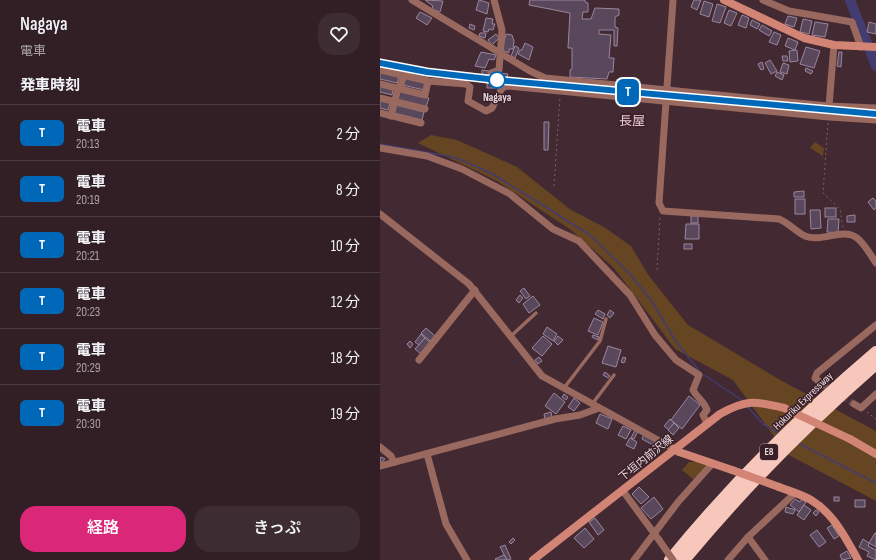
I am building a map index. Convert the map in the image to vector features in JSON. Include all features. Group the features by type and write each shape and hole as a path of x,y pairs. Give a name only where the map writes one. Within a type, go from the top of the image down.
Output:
{"highway":[{"name":"Hokuriku Expressway","path":"670,560 711,512 782,439 876,352"},
{"name":"Hokuriku Expressway","path":"684,560 718,520 773,461 876,364"}],"main road":[{"path":"724,0 804,38 834,45 876,47"},
{"name":"下垣内前沢線","path":"533,560 708,423 733,407 751,401 784,408 850,439 876,454"},
{"path":"674,449 810,499 826,511 840,526 858,560"}],"street":[{"path":"412,0 530,71 545,78 829,106 876,108"},
{"path":"492,73 499,70 502,30 494,0"},
{"path":"673,0 659,203 664,211 779,219 789,223 806,236 819,238 849,234 858,238 876,263"},
{"path":"763,0 789,11 852,22 861,47"},
{"path":"829,106 834,45"},
{"path":"380,70 428,81 466,84 470,87 468,102 486,111 492,108 502,88 507,86 829,117 876,120"},
{"path":"391,116 398,88 404,75"},
{"path":"380,84 425,95 428,81"},
{"path":"380,98 425,109"},
{"path":"380,113 421,122"},
{"path":"380,148 427,156 462,169 510,194 553,229 579,241 630,295 656,335 676,360 699,375 693,390 696,396 705,403 706,410 703,415 708,423"},
{"path":"380,214 475,290 542,376 674,449"},
{"path":"419,360 475,290"},
{"path":"823,385 815,378 817,373 876,324"},
{"path":"854,404 862,408 876,394"},
{"path":"380,466 555,419 580,415 596,406"},
{"path":"380,447 391,456 394,462"},
{"path":"427,454 446,524 467,560"},
{"path":"634,560 654,533 712,464"},
{"path":"623,491 673,560"},
{"path":"728,560 748,538 795,493"},
{"path":"748,538 765,560"}],"lane":[{"path":"511,336 536,313"},
{"path":"564,389 600,341 606,319"},
{"path":"596,406 614,375"}],"path":[{"path":"554,186 560,91"},
{"path":"829,117 823,193 840,209 844,234"},
{"path":"657,270 660,217 664,211"},
{"path":"862,408 876,419"}],"shaded area":[{"path":"431,135 457,140 517,167 571,210 604,227 631,246 649,276 688,325 782,381 876,431 876,501 787,454 733,380 675,349 614,268 571,230 497,181 418,143"},
{"path":"815,142 824,148 823,156 810,148"},
{"path":"689,462 707,465 694,480 682,470"}],"building":[{"path":"425,0 443,1 440,12 432,9 433,6"},
{"path":"479,0 489,3 487,14 476,10"},
{"path":"530,0 585,0 585,2 588,3 588,12 583,12 582,19 591,19 595,8 619,9 619,15 615,17 615,27 618,28 617,46 614,46 614,30 599,30 599,34 611,35 609,58 614,58 613,72 609,72 607,79 570,77 570,70 572,69 572,48 568,48 570,13 529,5"},
{"path":"694,0 701,0 697,10 691,7"},
{"path":"704,1 713,4 709,17 700,14"},
{"path":"717,4 726,7 720,23 712,21"},
{"path":"729,10 737,13 731,26 724,23"},
{"path":"420,12 432,18 427,25 416,18"},
{"path":"742,15 749,18 746,28 738,25"},
{"path":"788,16 797,18 794,27 785,24"},
{"path":"486,18 493,19 492,24 495,24 493,30 489,29 488,32 483,31"},
{"path":"803,19 812,21 809,34 800,32"},
{"path":"752,20 760,24 757,29 750,25"},
{"path":"815,22 828,24 825,37 812,35"},
{"path":"869,22 876,24 876,34 867,32"},
{"path":"470,24 475,26 474,30 469,28"},
{"path":"762,25 772,31 769,36 759,30"},
{"path":"774,32 781,35 777,45 769,42"},
{"path":"480,33 486,33 485,38 479,36"},
{"path":"496,34 499,38 492,45 488,40"},
{"path":"506,34 512,35 514,41 513,49 509,49 509,53 502,50"},
{"path":"788,38 798,42 795,50 785,46"},
{"path":"525,43 533,47 529,60 518,54 520,50 522,50"},
{"path":"515,46 519,48 515,58 511,56"},
{"path":"806,47 820,51 814,68 800,64"},
{"path":"797,50 798,61 790,62 789,51"},
{"path":"481,52 496,55 494,60 489,59 485,68 475,66"},
{"path":"839,52 842,52 841,67 837,66"},
{"path":"782,56 787,56 788,61 783,61"},
{"path":"770,60 777,71 771,74 765,63"},
{"path":"762,62 764,69 761,70 758,64"},
{"path":"783,63 789,65 787,74 780,72"},
{"path":"806,68 813,71 811,74 805,71"},
{"path":"482,70 489,71 489,75 482,74"},
{"path":"380,72 399,77 397,83 380,79"},
{"path":"777,72 784,75 782,80 775,76"},
{"path":"499,73 508,74 507,77 499,77"},
{"path":"405,78 425,83 424,90 403,85"},
{"path":"487,83 497,84 496,88 487,88"},
{"path":"380,86 393,89 392,95 380,92"},
{"path":"400,90 429,98 426,107 398,100"},
{"path":"380,101 390,103 388,110 380,108"},
{"path":"396,105 424,112 422,120 394,113"},
{"path":"544,122 549,122 548,150 544,150"},
{"path":"804,191 804,197 794,197 794,192"},
{"path":"873,198 876,201 876,208 874,210 868,202"},
{"path":"795,199 805,199 805,214 795,214"},
{"path":"825,208 836,208 836,217 825,217"},
{"path":"810,210 820,210 821,228 811,229"},
{"path":"855,215 855,222 847,222 847,216"},
{"path":"691,216 698,216 698,223 691,223"},
{"path":"828,219 839,219 838,233 827,232"},
{"path":"686,224 699,224 699,239 685,239"},
{"path":"684,244 692,244 692,249 684,249"},
{"path":"524,288 530,296 526,299 520,291"},
{"path":"520,295 523,298 519,303 516,300"},
{"path":"533,296 540,305 529,313 523,304"},
{"path":"598,310 605,314 603,319 595,314"},
{"path":"610,310 614,313 610,318 607,315"},
{"path":"594,318 603,322 598,335 588,331"},
{"path":"547,327 557,334 553,341 543,334"},
{"path":"426,328 435,336 430,341 421,333"},
{"path":"421,334 425,338 419,345 415,342"},
{"path":"593,335 599,337 598,340 592,337"},
{"path":"543,336 552,344 542,356 532,348"},
{"path":"558,336 563,340 558,345 554,341"},
{"path":"425,338 431,343 421,354 415,349"},
{"path":"410,341 413,344 410,348 407,344"},
{"path":"608,346 621,350 616,367 602,363"},
{"path":"539,357 542,361 538,364 535,360"},
{"path":"623,357 626,358 624,363 621,362"},
{"path":"605,372 610,376 608,378 603,375"},
{"path":"554,393 565,402 556,414 545,406"},
{"path":"564,394 568,397 566,400 562,397"},
{"path":"689,396 700,405 682,429 671,420"},
{"path":"574,398 580,403 574,411 568,407"},
{"path":"551,412 552,417 545,419 544,414"},
{"path":"600,414 612,419 608,429 596,423"},
{"path":"670,419 674,423 669,430 664,426"},
{"path":"674,423 679,428 673,435 668,430"},
{"path":"623,426 631,430 626,439 618,435"},
{"path":"635,430 638,431 634,439 631,438"},
{"path":"644,434 656,440 653,445 642,439"},
{"path":"630,438 637,442 634,449 626,445"},
{"path":"657,443 661,447 645,463 641,459"},
{"path":"380,458 385,459 381,463"},
{"path":"639,487 649,497 641,504 632,494"},
{"path":"654,497 663,509 651,519 641,508"},
{"path":"834,497 839,497 839,501 834,501"},
{"path":"795,499 800,502 802,499 806,502 799,512 790,505"},
{"path":"855,500 865,500 865,507 855,507"},
{"path":"804,505 811,510 804,520 797,515"},
{"path":"786,507 795,510 793,514 785,512"},
{"path":"816,510 819,512 816,516 813,513"},
{"path":"595,518 604,530 598,535 589,522"},
{"path":"832,525 839,536 834,539 827,528"},
{"path":"585,528 594,539 584,548 574,538"},
{"path":"817,530 826,542 819,547 810,535"},
{"path":"876,533 876,547 869,543"},
{"path":"513,538 515,540 511,544 509,542"},
{"path":"863,539 869,543 868,546 876,550 876,560 867,556 869,552 859,547"},
{"path":"505,545 511,559 509,560 507,560 500,547"},
{"path":"847,551 851,558 842,560 840,555"},
{"path":"504,555 507,560 495,559"}],"waterway":[{"path":"850,0 876,66"},
{"path":"380,144 453,157 466,162 493,174 590,235 629,273 651,300 677,343 701,373 743,401"},
{"path":"748,407 763,424 780,434"},
{"path":"798,443 876,483"}],"tunnel":[{"path":"823,385 854,404"}],"railway":[{"path":"380,63 427,72 497,80 876,114"}],"train":[{"name":"T","path":"380,63 427,72 497,80 876,114"}],"place":[{"name":"Nagaya","path":"497,80"}],"district":[{"name":"長屋","path":"632,121"}]}
